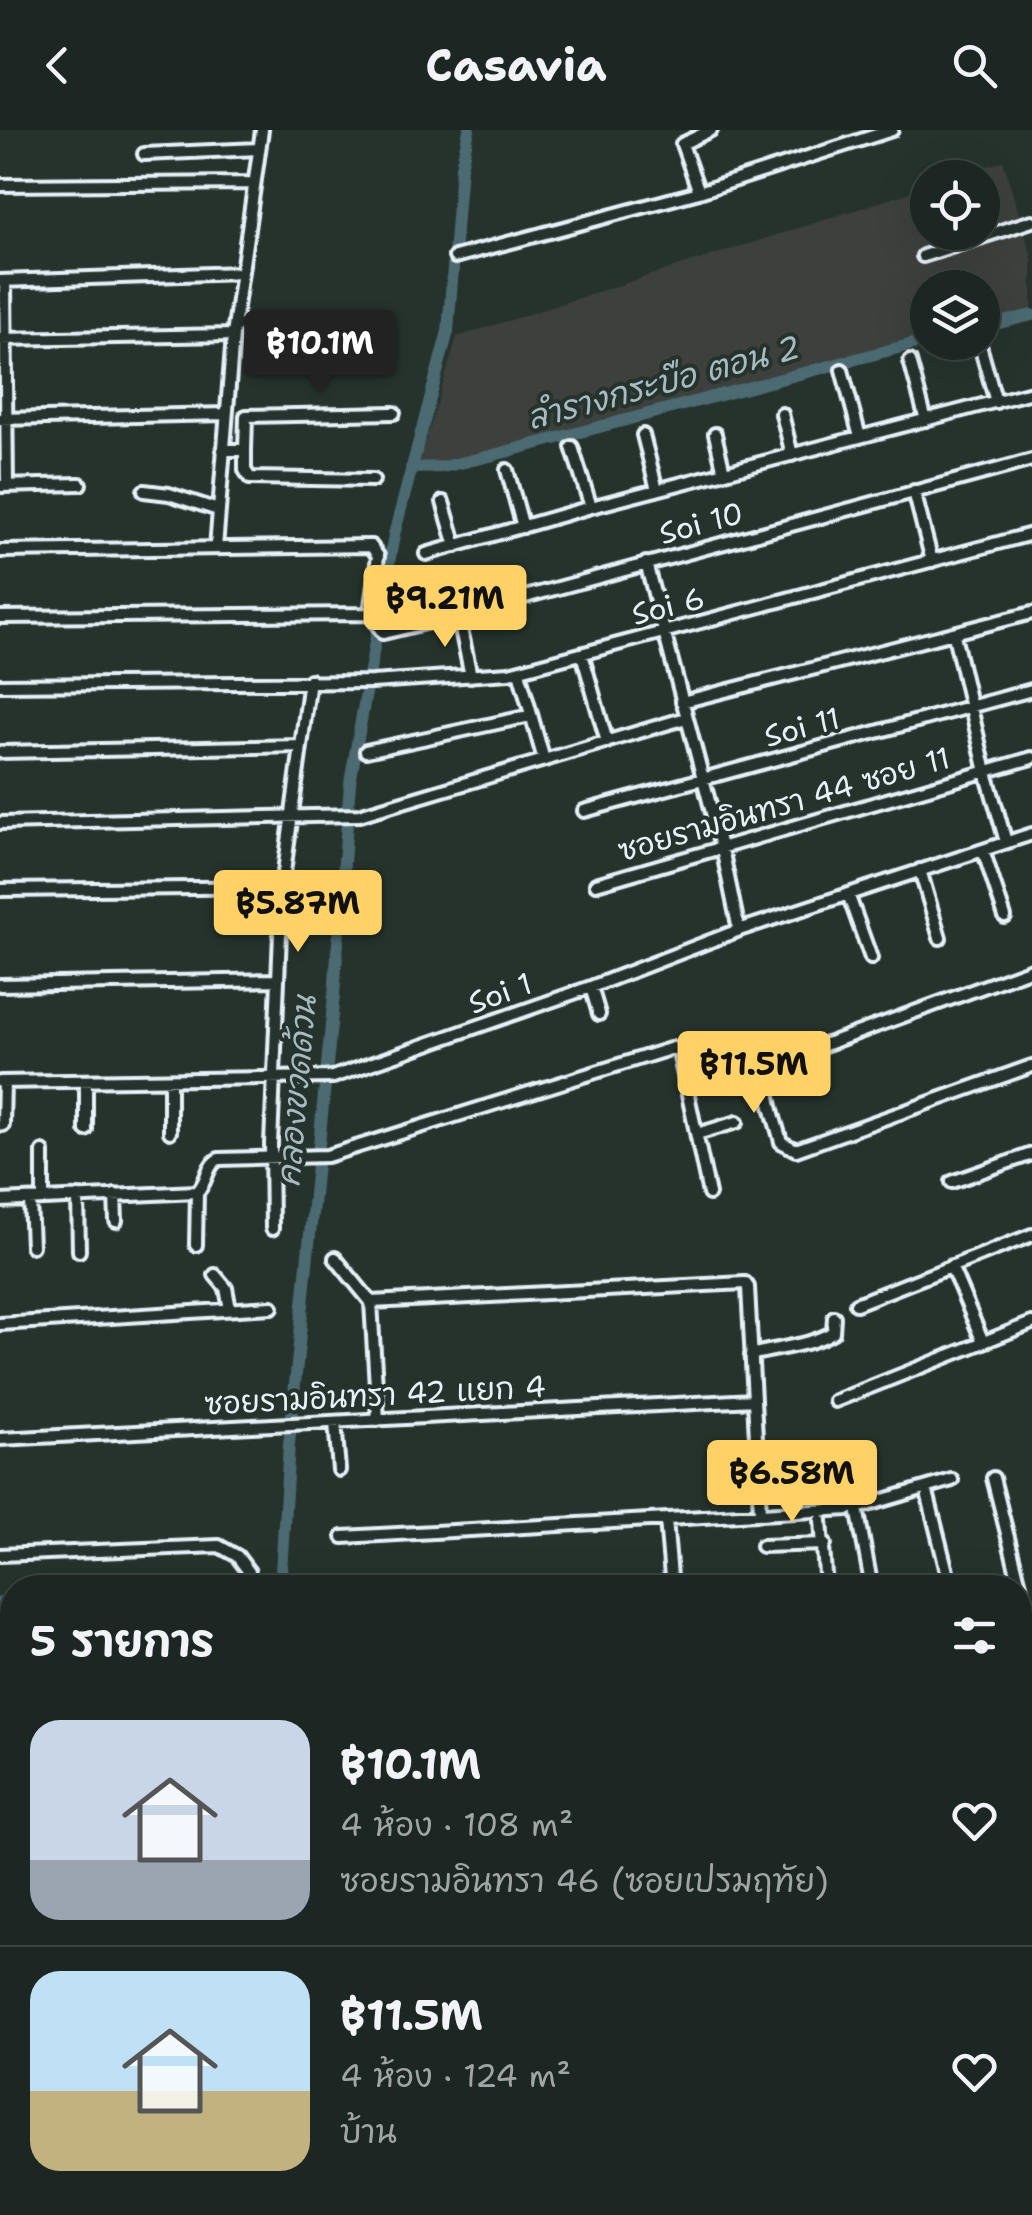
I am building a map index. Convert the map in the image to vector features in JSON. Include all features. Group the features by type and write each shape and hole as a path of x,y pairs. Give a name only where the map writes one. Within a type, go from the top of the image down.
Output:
{"street":[{"path":"216,548 234,330 262,130"},
{"path":"699,192 682,144 711,130"},
{"path":"455,257 699,192 892,130"},
{"path":"144,154 259,149"},
{"path":"0,184 253,183"},
{"path":"923,256 1032,221"},
{"path":"80,484 3,486 2,281 242,274"},
{"path":"3,339 285,328"},
{"path":"984,360 996,402"},
{"path":"910,361 926,420"},
{"path":"842,370 860,437"},
{"path":"426,554 1032,392"},
{"path":"3,419 226,414"},
{"path":"374,480 250,478 245,470 246,416 394,414"},
{"path":"782,414 792,455"},
{"path":"643,434 657,490"},
{"path":"715,434 724,472"},
{"path":"572,447 591,508"},
{"path":"223,450 245,450"},
{"name":"Soi 10","path":"370,614 383,633 458,616 1032,460"},
{"path":"507,470 523,526"},
{"path":"144,491 169,494 218,510"},
{"path":"914,492 932,561"},
{"path":"443,502 456,546"},
{"name":"Soi 6","path":"0,685 367,682 519,672 1032,534"},
{"path":"0,551 367,546 374,548 378,556 370,614 0,617"},
{"path":"646,563 739,930"},
{"path":"682,702 1032,613"},
{"path":"458,616 471,676"},
{"path":"954,635 1006,842"},
{"path":"582,654 606,742"},
{"path":"519,672 544,760"},
{"path":"272,1229 273,1079 282,887 310,680"},
{"name":"Soi 11","path":"584,811 1032,690"},
{"path":"366,750 530,716"},
{"path":"0,823 358,816 686,718"},
{"path":"0,752 300,746"},
{"name":"ซอยรามอินทรา 44 ซอย 11","path":"596,884 1032,758"},
{"name":"Soi 1","path":"2,1082 334,1078 739,930 1032,834"},
{"path":"984,850 1005,916"},
{"path":"920,870 940,938"},
{"path":"0,890 282,887"},
{"path":"848,894 871,958"},
{"path":"1032,969 775,1064 767,1081 781,1142 796,1150 1032,1066"},
{"path":"0,985 277,980"},
{"path":"591,987 599,1014"},
{"path":"196,1245 197,1192 215,1161 327,1156 675,1048 709,1194"},
{"path":"170,1080 170,1132"},
{"path":"86,1081 86,1130"},
{"path":"2,1082 3,1125"},
{"path":"697,1134 737,1122"},
{"path":"43,1152 43,1199"},
{"path":"952,1182 1032,1154"},
{"path":"0,1202 197,1192"},
{"path":"115,1195 116,1221"},
{"path":"78,1197 79,1251"},
{"path":"30,1200 32,1246"},
{"path":"856,1304 1032,1235"},
{"path":"335,1258 371,1302 378,1420"},
{"path":"951,1266 983,1342"},
{"path":"215,1276 226,1288 230,1309"},
{"path":"371,1302 740,1282 748,1288 760,1513"},
{"path":"0,1324 272,1307"},
{"path":"751,1355 829,1335 833,1332 834,1317"},
{"path":"835,1401 1032,1323"},
{"name":"ซอยรามอินทรา 42 แยก 4","path":"0,1440 754,1400"},
{"path":"336,1422 339,1470"},
{"path":"993,1478 1017,1575"},
{"path":"870,1575 857,1508 952,1480"},
{"path":"928,1496 948,1575"},
{"path":"343,1537 849,1509"},
{"path":"666,1520 671,1575"},
{"path":"821,1520 825,1575"},
{"path":"762,1546 824,1544"},
{"path":"0,1555 219,1546 237,1556 249,1572"}],"shaded area":[{"path":"1003,161 1032,258 1032,311 1000,319 1000,270 910,270 910,343 623,419 449,461 419,464 457,337 910,192 910,250 1000,250"}],"waterway":[{"name":"คลองขวดด้วน","path":"281,1575 289,1444 334,995 350,783 394,535 448,331 461,167 469,130"},
{"name":"ลำรางกระบือ ตอน 2","path":"1000,323 1032,315"},
{"name":"ลำรางกระบือ ตอน 2","path":"411,468 443,467 490,456 910,345"}]}
